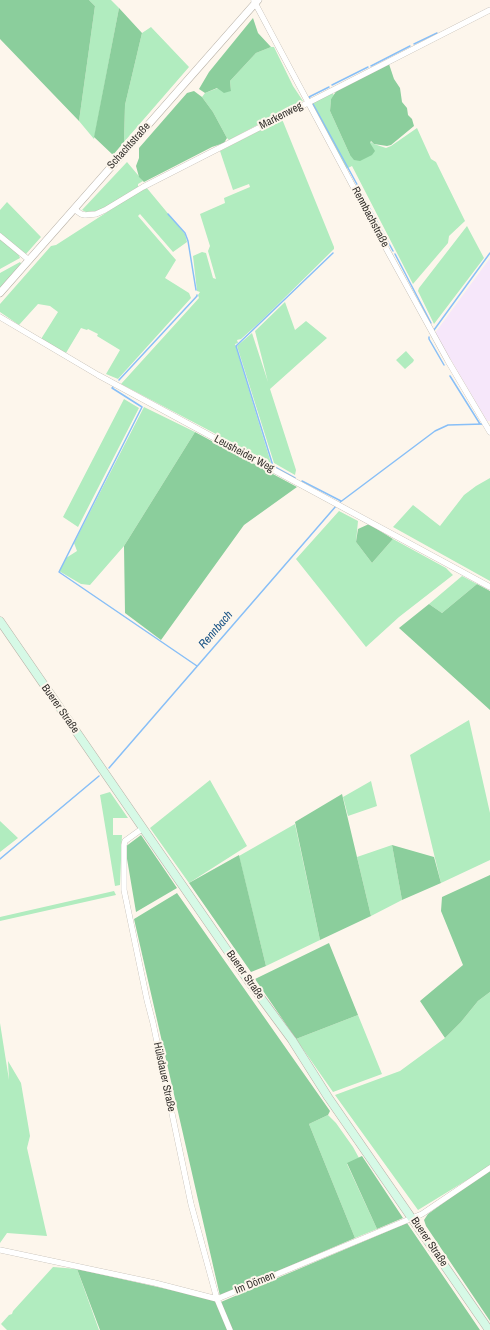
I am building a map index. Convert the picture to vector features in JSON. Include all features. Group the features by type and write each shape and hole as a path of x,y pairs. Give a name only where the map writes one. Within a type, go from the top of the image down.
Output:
{"main road":[{"name":"Buerer Straße","path":"0,621 247,979 292,1040 360,1143 489,1330"}],"street":[{"name":"Rennbachstraße","path":"256,1 308,102 448,361 490,432"},
{"name":"Schachtstraße","path":"0,293 256,1"},
{"name":"Markenweg","path":"74,209 85,215 100,212 143,187 490,10"},
{"path":"0,236 29,260"},
{"name":"Leusheider Weg","path":"0,317 115,384 490,587"},
{"name":"Hülsdauer Straße","path":"143,828 125,841 124,890 191,1204 217,1299 230,1330"},
{"name":"Im Dörnen","path":"217,1299 422,1214 490,1168"},
{"path":"0,1250 155,1283 217,1299"}],"shaded area":[{"path":"490,258 490,421 487,421 435,333"}],"green space":[{"path":"0,0 89,0 95,6 79,121 0,39"},
{"path":"89,0 111,0 119,8 94,139 79,121 95,6"},
{"path":"119,8 142,33 125,105 124,142 113,155 94,137"},
{"path":"253,18 258,33 271,47 256,53 230,81 231,91 224,93 217,88 205,93 199,89 209,72"},
{"path":"151,27 189,67 124,142 125,105 142,33"},
{"path":"274,47 293,86 303,101 229,140 213,112 202,97 205,93 218,88 231,91 230,81 256,53"},
{"path":"389,64 394,79 400,88 402,102 407,108 408,115 412,119 414,126 391,145 387,146 374,144 371,141 370,143 375,151 372,155 360,161 354,160 350,155 330,111 331,99 337,90"},
{"path":"194,91 202,97 213,112 227,138 224,143 212,147 144,182 139,177 136,166 139,158 139,148 187,93"},
{"path":"331,92 334,95 331,99 330,111 350,155 371,142 386,148 391,146 417,128 431,159 436,162 465,221 449,236 448,243 413,284 352,166 346,169 311,103"},
{"path":"282,119 334,249 261,321 241,339 237,340 238,343 235,344 271,463 121,384 199,298 198,295 200,292 197,291 193,256 202,252 206,253 213,278 216,279 208,251 210,246 200,214 225,203 224,198 250,187 249,184 233,190 220,151"},
{"path":"127,162 143,181 138,184 138,187 104,208 86,212 82,210"},
{"path":"146,187 185,234 187,242 173,252 140,214 138,216 176,260 165,278 189,293 191,298 118,379 106,374 120,350 97,336 98,334 88,329 81,328 66,353 41,339 58,312 50,306 38,304 19,325 0,312 0,304 51,246 56,245"},
{"path":"7,202 41,237 26,254 0,233 0,210"},
{"path":"467,226 484,258 434,324 418,291 419,288"},
{"path":"0,238 18,253 20,258 0,269"},
{"path":"20,262 22,265 0,289 0,273"},
{"path":"285,302 295,330 306,321 327,338 270,389 296,470 295,475 274,463 237,346 252,333 268,382 255,331"},
{"path":"406,351 414,360 405,369 396,360"},
{"path":"124,399 139,408 78,527 63,517"},
{"path":"144,407 195,432 124,546 90,585 81,584 59,571 66,558 77,551 74,543"},
{"path":"195,432 297,487 244,525 161,640 125,613 124,546"},
{"path":"490,478 490,581 393,527 413,505 440,526 464,495"},
{"path":"339,511 358,521 356,542 372,563 393,539 446,568 453,575 399,617 366,647 296,559"},
{"path":"369,524 393,539 372,563 356,542 358,529"},
{"path":"462,576 477,584 442,613 429,604"},
{"path":"477,584 490,591 490,710 399,628 429,604 442,613"},
{"path":"469,720 490,813 490,860 441,883 410,755"},
{"path":"210,780 247,846 189,883 150,828"},
{"path":"371,781 377,806 348,816 343,797"},
{"path":"110,792 128,818 113,818 113,835 122,835 120,885 115,886 100,795"},
{"path":"342,794 371,916 320,940 295,822"},
{"path":"0,821 18,838 0,852"},
{"path":"295,824 320,940 266,966 239,856"},
{"path":"141,835 177,888 136,912 125,847"},
{"path":"392,845 402,900 371,916 357,857"},
{"path":"392,845 434,857 441,883 402,900"},
{"path":"239,855 266,966 251,972 189,883"},
{"path":"490,875 490,992 478,1001 461,1022 445,1038 420,1001 463,965 441,911 442,897"},
{"path":"114,891 116,895 0,921 0,917"},
{"path":"177,893 330,1111 328,1115 309,1124 355,1238 220,1296 134,919"},
{"path":"329,943 358,1015 296,1039 255,979"},
{"path":"490,992 490,1166 418,1210 335,1095 400,1071 445,1038 461,1022 478,1001"},
{"path":"358,1015 382,1074 333,1092 296,1039"},
{"path":"0,1023 9,1080 8,1061 21,1083 30,1136 27,1148 47,1236 7,1233 0,1243"},
{"path":"328,1115 336,1123 359,1158 347,1164 377,1229 355,1238 309,1124"},
{"path":"362,1156 403,1218 377,1229 347,1163"},
{"path":"490,1169 490,1321 426,1226 424,1220 428,1214"},
{"path":"407,1223 480,1330 232,1330 221,1302"},
{"path":"53,1267 77,1269 99,1330 7,1330 1,1324 9,1315 12,1314 13,1311"},
{"path":"77,1269 216,1300 228,1330 100,1330"}],"waterway":[{"path":"414,44 437,33"},
{"path":"371,66 410,46"},
{"path":"332,85 368,67"},
{"path":"310,98 309,97 329,87"},
{"path":"312,102 359,188"},
{"path":"361,192 393,251"},
{"path":"168,214 185,233 188,241 196,290"},
{"path":"295,478 273,466 236,346 333,253"},
{"path":"434,330 490,253"},
{"path":"395,254 431,323"},
{"path":"119,380 197,295"},
{"path":"429,337 444,365"},
{"path":"450,376 480,424"},
{"path":"114,386 112,388 142,407 59,572 197,666"},
{"name":"Rennbach","path":"339,503 435,431 448,425 484,424"},
{"path":"302,481 341,501"},
{"name":"Rennbach","path":"109,768 336,506"},
{"name":"Rennbach","path":"0,859 99,776"}]}
